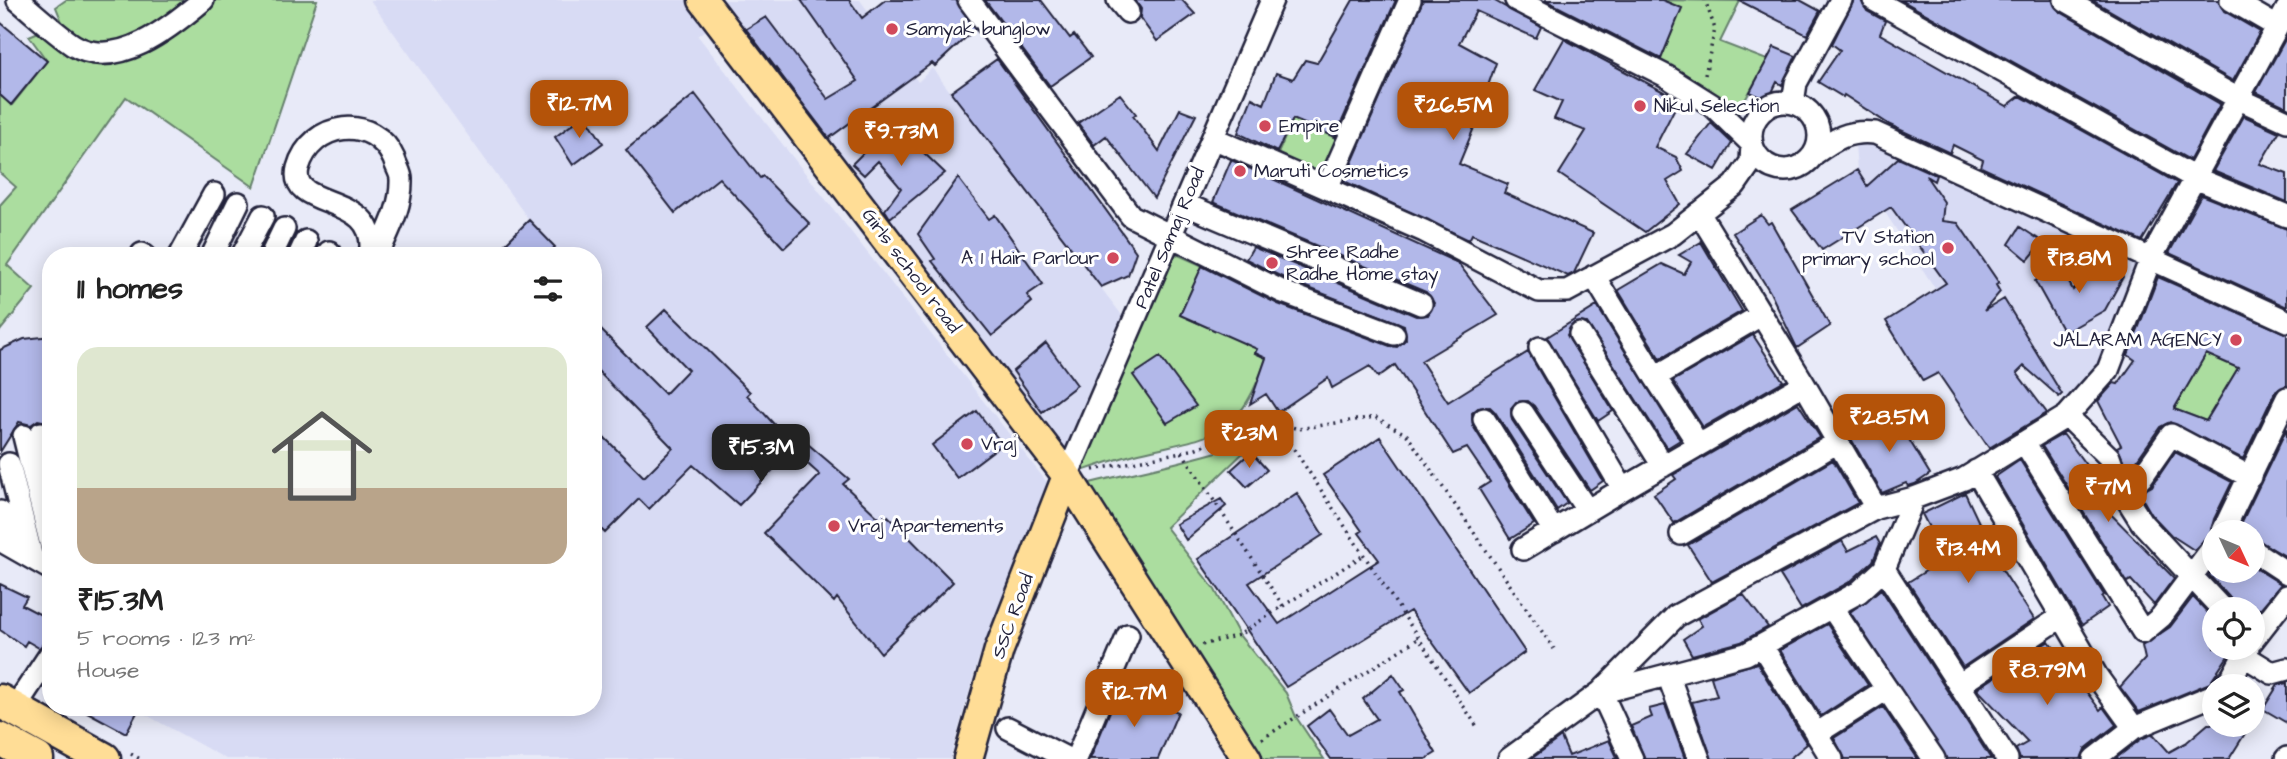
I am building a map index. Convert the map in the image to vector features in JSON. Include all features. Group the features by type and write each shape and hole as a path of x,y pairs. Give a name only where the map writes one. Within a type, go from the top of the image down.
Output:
{"highway":[{"path":"7,705 104,759"},
{"path":"0,739 37,759"}],"main road":[{"name":"Girls school road","path":"703,0 1067,476 1252,751"},
{"name":"SSC Road","path":"968,759 999,650 1067,476"}],"street":[{"path":"18,0 75,46 107,55 151,38 203,0"},
{"path":"969,0 1131,215 1283,292 1394,334"},
{"name":"Patel Samaj Road","path":"1067,476 1272,0"},
{"path":"1327,188 1410,0"},
{"path":"1814,154 1819,134 1802,108 1796,83 1841,0"},
{"path":"1874,0 2195,178 2287,216"},
{"path":"2066,0 2237,98 2287,121"},
{"path":"1509,759 1601,692 1676,616 1876,508 1914,499 1976,471 2067,416 2108,370 2151,258 2282,17 2231,0"},
{"path":"1523,2 1666,76 1712,105 1752,144 1765,163 1787,170"},
{"path":"1698,97 1738,113 1762,112"},
{"path":"1735,185 1751,162 1755,121 1762,112 1771,105 1802,108 1829,125 1875,133 1914,149 2287,321"},
{"path":"372,247 369,227 359,215 339,204 315,199 300,184 297,170 309,147 336,128 366,129 389,149 401,177 398,207 381,247"},
{"path":"1213,138 1424,231 1539,291 1567,291 1673,234 1735,185 1754,176 1787,170 1807,162 1838,136 1857,131"},
{"path":"185,247 214,194"},
{"path":"216,247 238,203"},
{"path":"1184,204 1420,304"},
{"path":"1699,213 1876,508"},
{"path":"247,247 263,216"},
{"path":"275,247 284,229"},
{"path":"1594,276 1699,445"},
{"path":"1655,377 1761,315"},
{"path":"1580,334 1663,466"},
{"path":"1539,348 1623,489"},
{"path":"1523,549 1804,384"},
{"path":"2229,520 2287,398"},
{"path":"1523,413 1587,510"},
{"path":"2067,416 2109,457 2120,487 2142,523 2210,597"},
{"path":"1484,419 1554,531"},
{"path":"42,450 33,434 42,490"},
{"path":"2120,487 2141,478 2171,435 2250,477"},
{"path":"2024,442 2143,632 2161,617 2202,563"},
{"path":"1681,534 1838,443"},
{"path":"9,464 42,563"},
{"path":"1976,471 2098,678 2134,728"},
{"path":"1601,692 1746,654 1859,592 1884,569 1914,499"},
{"path":"0,512 4,542 42,563"},
{"path":"2265,559 2287,573"},
{"path":"1884,569 2007,759"},
{"path":"2265,625 2287,596"},
{"path":"1832,608 1934,759"},
{"path":"1959,685 2061,617"},
{"path":"1076,759 1128,635"},
{"path":"1762,646 1832,759"},
{"path":"2260,660 2272,673 2287,669"},
{"path":"7,705 42,664"},
{"path":"1668,675 1699,759"},
{"path":"1816,734 1887,689"},
{"path":"1601,692 1632,759"},
{"path":"2094,759 2134,728 2202,700"},
{"path":"1008,728 1068,759"}],"path":[{"path":"1698,97 1715,29 1705,0"},
{"path":"1097,482 1090,471 1182,452 1234,434 1254,421 1268,419 1298,429 1375,417 1407,435 1554,649"},
{"path":"1268,419 1280,428 1478,728"},
{"path":"1182,452 1283,606"},
{"path":"1192,640 1202,645 1239,635 1364,555"},
{"path":"1252,751 1419,638"}],"shaded area":[{"path":"370,0 860,0 918,82 932,68 1131,327 1067,476 719,21 698,36 1049,485 978,660 950,759 226,759 148,716 602,716 602,247 542,247 529,220","holes":["585,115 603,143 573,164 555,137"]},
{"path":"1854,132 2151,258 2108,370 2072,410 2001,295 1954,317 1857,170"}],"green space":[{"path":"66,0 317,0 254,187 126,97 7,265 34,289 0,331 0,205 16,187 0,173 0,95 12,105 47,61 29,36 64,27 56,7"},
{"path":"1662,0 1740,1 1720,42 1767,60 1738,113 1719,106 1656,71 1681,8"},
{"path":"1293,119 1347,143 1327,188 1273,165"},
{"path":"1165,249 1203,266 1180,315 1228,336 1252,286 1279,300 1255,353 1266,358 1256,385 1234,419 1221,429 1187,442 1130,455 1067,476"},
{"path":"2206,354 2238,368 2206,421 2174,409"},
{"path":"1237,446 1243,453 1166,527 1215,590 1239,635 1286,693 1296,717 1324,759 1247,759 1074,487"}],"building":[{"path":"801,0 849,0 862,18 885,0 956,0 975,29 935,66 932,63 829,138 746,29 766,17 828,99 858,81"},
{"path":"985,0 1041,0 1070,38 1074,35 1091,57 1050,86"},
{"path":"1135,0 1182,0 1195,14 1157,41 1140,18 1141,9"},
{"path":"1353,0 1396,0 1335,137 1293,119 1277,152 1238,133 1252,98 1264,104 1276,73 1293,79 1305,60 1317,63"},
{"path":"1423,0 1493,0 1541,27 1536,38 1476,11 1459,43 1496,63 1483,100 1485,101 1459,164 1508,184 1504,193 1593,233 1574,273 1568,276 1472,234 1469,240 1344,181"},
{"path":"1545,0 1662,0 1682,8 1661,59"},
{"path":"1738,0 1800,0 1820,11 1807,35"},
{"path":"1854,0 1861,0 1867,11 1885,21 1880,34 2007,106 2020,96 2177,183 2142,241 1981,167 1983,160 1953,145 1950,153 1890,125 1844,95 1843,97 1818,82 1840,50 1832,44"},
{"path":"1901,0 2052,0 2059,11 2220,104 2190,160"},
{"path":"2092,0 2218,0 2224,11 2260,32 2233,81"},
{"path":"0,22 47,61 11,105 0,95"},
{"path":"2287,36 2287,107 2256,92"},
{"path":"1564,39 1679,100 1655,147 1676,157 1683,171 1667,181 1680,204 1645,232 1559,174 1586,131 1554,119 1562,102 1535,90"},
{"path":"1774,47 1796,56 1782,85 1777,82 1768,101 1750,92"},
{"path":"997,59 1136,252 1128,275 1101,287 951,92"},
{"path":"695,94 760,178 763,176 810,224 784,248 719,178 675,213 626,150"},
{"path":"1120,94 1159,151 1180,109 1196,115 1154,198 1106,136 1094,145 1078,123"},
{"path":"585,115 603,143 573,165 555,137"},
{"path":"2244,116 2279,132 2260,164 2287,174 2287,202 2213,171"},
{"path":"1711,123 1732,143 1716,170 1687,154"},
{"path":"899,129 945,173 890,218 885,210 901,188 878,161 864,175 852,164 872,144 874,146"},
{"path":"1898,158 1936,175 1934,181 1926,176 1944,202 1942,221 1958,223 1999,283 1996,285 2000,292 1984,311 2004,299 2062,394 2059,397 2024,366 2017,373 2047,413 1989,448 1938,373 1923,381 1886,321 1946,283 1891,207 1822,250 1792,210 1857,170 1867,186"},
{"path":"1231,160 1458,263 1498,315 1421,361 1448,402 1528,352 1603,481 1590,490 1534,406 1528,401 1516,402 1511,408 1512,420 1567,503 1557,510 1495,412 1490,407 1478,408 1472,413 1473,426 1534,524 1510,539 1479,489 1490,482 1467,448 1453,454 1395,365 1378,377 1370,366 1332,388 1328,378 1278,412 1266,394 1250,404 1266,358 1255,353 1257,349 1180,315 1202,266 1278,304 1390,346 1397,347 1406,339 1404,325 1288,280 1246,259 1253,247 1416,316 1428,315 1434,303 1426,292 1213,202"},
{"path":"958,178 989,219 995,215 1043,284 1027,295 1032,302 992,336 932,261 935,259 918,234"},
{"path":"2201,195 2287,229 2287,307 2169,253"},
{"path":"1761,215 1768,224 1771,222 1830,326 1797,348 1770,292 1733,233"},
{"path":"529,220 555,247 502,247"},
{"path":"2020,227 2043,242 2028,260 2009,244"},
{"path":"1701,242 1742,311 1660,359 1618,290 1662,264 1684,274 1691,262 1679,255"},
{"path":"2099,260 2123,277 2105,310 2064,333 2035,281 2060,266 2073,290"},
{"path":"2158,277 2287,334 2287,385 2275,392 2243,459 2170,422 2160,427 2132,467 2127,468 2117,447 2121,445 2098,401 2114,383 2118,384 2135,360 2128,355","holes":["2206,354 2238,368 2206,421 2174,409"]},
{"path":"1597,306 1680,440 1667,448 1587,323 1574,323 1567,335 1613,411 1598,421 1547,337"},
{"path":"666,309 750,392 747,395 782,433 788,427 849,479 843,484 881,520 888,516 953,582 881,653 837,598 834,602 764,533 820,475 792,450 739,505 693,465 649,509 639,499 605,533 602,530 602,441 605,438 644,477 673,448 602,375 602,331 665,394 688,370 647,327"},
{"path":"1753,335 1783,381 1703,427 1673,381"},
{"path":"42,337 42,421 38,420 31,425 19,422 0,452 0,350 24,339"},
{"path":"1046,343 1077,385 1042,412 1013,371"},
{"path":"1160,357 1196,406 1167,423 1133,375"},
{"path":"1798,403 1820,437 1674,523 1654,494 1676,479 1673,475"},
{"path":"1891,410 1930,474 1915,484 1908,486 1906,483 1882,493 1850,437"},
{"name":"Vraj","path":"977,411 1002,444 957,478 932,445"},
{"path":"2287,428 2287,557 2265,544 2265,520 2243,520"},
{"path":"2063,434 2097,480 2088,491 2174,578 2154,605 2131,580 2127,582 2042,446"},
{"path":"1380,437 1525,652 1469,693 1410,611 1286,687 1198,559 1297,493 1323,535 1249,583 1279,624 1379,560 1323,475"},
{"path":"1251,452 1267,470 1247,487 1231,470"},
{"path":"2175,452 2232,482 2214,520 2202,520 2202,542 2194,550 2171,535 2152,515 2139,493 2152,486"},
{"path":"1833,460 1858,503 1712,582 1688,545"},
{"path":"2020,460 2104,595 2102,597 2108,607 2082,625 1995,477"},
{"path":"1965,493 1999,565 2034,619 1963,667 1908,582 1945,559 1922,514"},
{"path":"1221,499 1226,506 1186,540 1176,524"},
{"path":"1876,537 1880,544 1873,561 1851,581 1801,609 1780,575 1842,541 1848,551"},
{"path":"2265,574 2281,584 2265,603 2265,597 2229,597 2216,583 2265,583"},
{"path":"0,584 27,597 22,605 42,615 42,646 39,648 27,641 24,646 0,630"},
{"path":"1881,589 1991,759 1947,759 1850,612"},
{"path":"1743,594 1768,627 1741,642 1692,655 1683,639 1702,626 1698,619"},
{"path":"2193,597 2202,606 2202,660 2225,660 2216,674 2202,674 2202,686 2139,712 2120,687 2145,659 2142,646 2170,627"},
{"path":"1827,624 1868,685 1821,716 1780,650"},
{"path":"2049,641 2100,710 2103,707 2116,725 2085,749 2081,759 2020,759 2016,749 2028,742 1977,689"},
{"path":"1757,663 1807,744 1789,759 1712,759 1692,702 1717,696 1711,677"},
{"path":"1393,674 1404,690 1400,692 1436,753 1426,759 1331,759 1307,726 1329,709 1348,735 1377,719 1363,699"},
{"path":"2287,683 2287,723 2265,710 2278,685"},
{"path":"1120,687 1178,712 1158,759 1090,759"},
{"path":"1665,705 1685,759 1645,759 1631,726 1652,717 1649,709"},
{"path":"1883,707 1918,759 1845,759 1834,738"},
{"path":"95,716 135,716 126,733"},
{"path":"2202,729 2202,737 2243,737 2229,759 2115,759 2141,739 2153,734 2169,752"},
{"path":"1561,737 1569,756 1609,740 1618,759 1531,759"}],"place":[{"name":"Samyak bunglow","path":"892,29"},
{"name":"Nikul Selection","path":"1640,106"},
{"name":"Empire","path":"1265,126"},
{"name":"Maruti Cosmetics","path":"1240,171"},
{"name":"TV Station primary school","path":"1948,248"},
{"name":"A 1 Hair Parlour","path":"1113,258"},
{"name":"Shree Radhe Radhe Home stay","path":"1272,263"},
{"name":"JALARAM AGENCY","path":"2236,340"},
{"name":"Vraj","path":"967,444"},
{"name":"Vraj Apartements","path":"834,526"}]}
